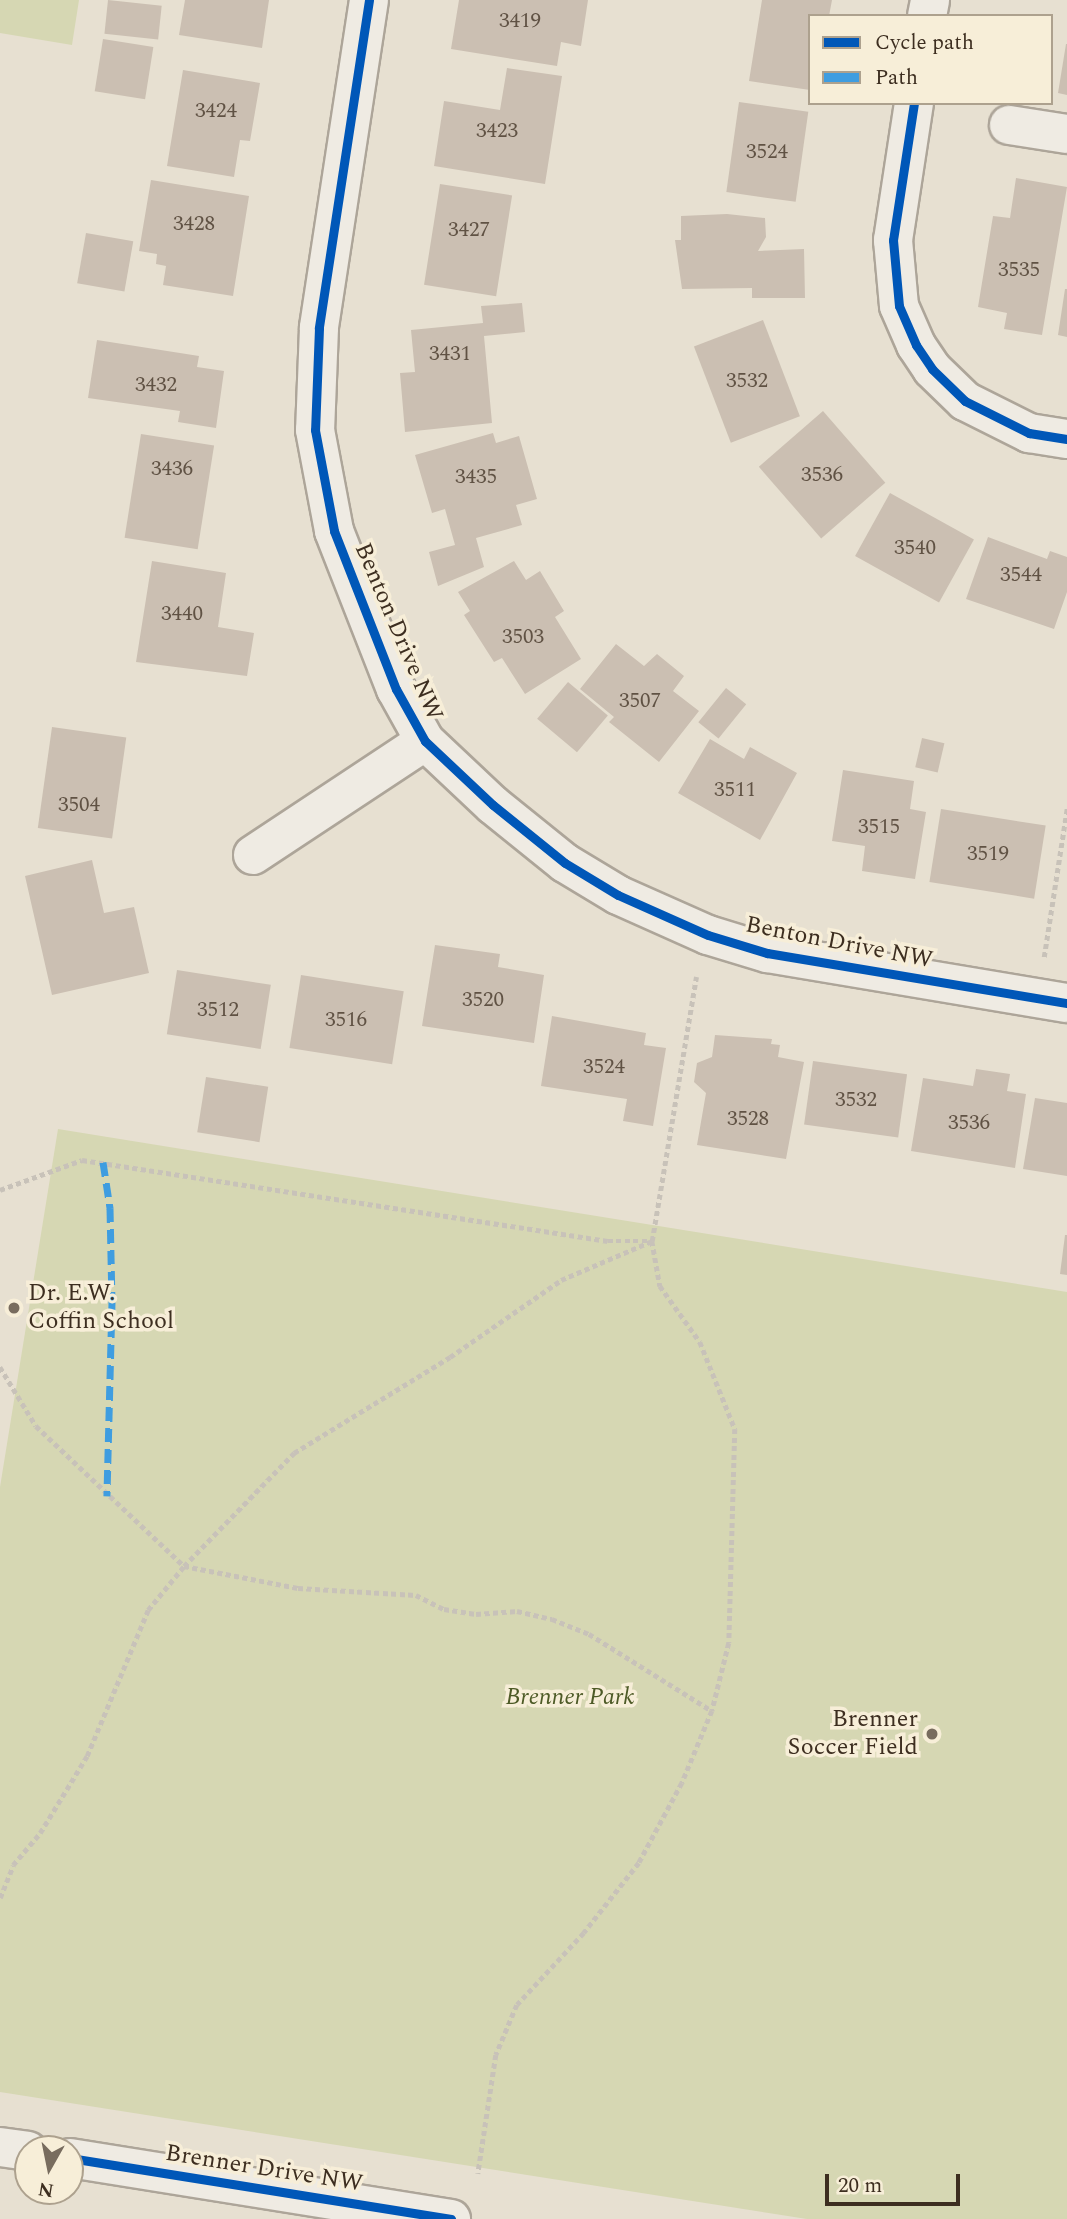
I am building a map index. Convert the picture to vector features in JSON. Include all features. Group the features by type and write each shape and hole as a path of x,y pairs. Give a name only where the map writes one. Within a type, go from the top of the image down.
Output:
{"street":[{"name":"Benton Drive NW","path":"369,0 319,328 315,430 334,531 391,678 425,741 492,805 565,863 618,895 708,935 767,953 1052,1001"},
{"path":"914,105 893,240 899,306 916,345 932,369 965,401 1029,433 1067,439"},
{"path":"1010,125 1067,134"},
{"name":"Benton Drive NW","path":"253,855 425,741"},
{"name":"Brenner Drive NW","path":"84,2161 371,2213 452,2219"}],"path":[{"path":"1052,1001 1067,809"},
{"path":"478,2174 496,2055 517,2005 584,1934 639,1863 682,1783 712,1711 729,1643 735,1429 700,1342 660,1286 652,1241 697,972 708,935"},
{"path":"0,1190 82,1160 608,1241 652,1241"},
{"path":"0,1898 13,1865 40,1833 86,1756 148,1610 184,1566 294,1453 450,1357 561,1280 652,1241"},
{"path":"0,1367 36,1426 184,1566 298,1588 416,1595 444,1609 476,1614 517,1611 552,1619 589,1634 712,1711"}],"green space":[{"path":"0,0 79,0 72,45 0,33"},
{"name":"Brenner Park","path":"58,1129 1067,1292 1067,2219 807,2219 0,2092 0,1487"}],"building":[{"path":"108,0 162,6 158,39 104,34"},
{"path":"185,0 269,0 262,48 179,35"},
{"path":"459,0 588,0 581,46 561,42 557,66 451,49"},
{"path":"762,0 832,0 829,14 808,14 808,90 749,81"},
{"path":"103,39 153,47 145,99 95,91"},
{"path":"1067,44 1067,95 1058,93"},
{"path":"507,68 562,76 545,184 434,166 444,101 500,110"},
{"path":"183,70 260,83 250,141 240,140 234,177 167,166"},
{"path":"739,102 808,112 796,202 726,192"},
{"path":"1016,178 1067,187 1042,335 1004,329 1007,313 978,307 993,216 1010,218"},
{"path":"151,180 249,196 233,296 163,285 166,266 156,264 157,254 139,251"},
{"path":"440,184 512,195 496,296 424,285"},
{"path":"727,214 765,218 766,237 758,251 804,249 805,298 752,298 752,288 682,289 675,240 681,240 681,216"},
{"path":"86,233 133,241 124,292 77,283"},
{"path":"1067,289 1067,337 1058,335"},
{"path":"522,303 525,332 484,336 492,423 405,432 400,373 415,372 411,330 483,323 481,306"},
{"path":"763,320 800,416 731,443 694,347"},
{"path":"97,340 199,356 197,367 224,371 216,428 178,422 180,411 88,398"},
{"path":"823,411 885,483 821,538 759,467"},
{"path":"493,433 496,443 519,436 537,499 516,505 522,525 476,538 484,567 438,586 429,552 455,545 445,509 432,513 415,455"},
{"path":"141,434 214,446 198,549 125,538"},
{"path":"890,493 974,540 939,603 855,556"},
{"path":"988,537 1047,559 1050,551 1067,557 1067,592 1054,629 966,599"},
{"path":"152,561 226,573 218,627 254,633 247,676 136,662"},
{"path":"514,561 526,580 540,571 564,611 555,617 581,659 525,694 502,658 494,662 464,615 470,611 458,592"},
{"path":"616,644 644,666 657,654 684,676 673,691 699,711 659,762 609,722 614,717 580,689"},
{"path":"568,682 608,715 577,752 537,719"},
{"path":"726,688 746,704 719,739 698,722"},
{"path":"52,727 126,737 112,838 38,828"},
{"path":"922,738 944,743 938,772 915,767"},
{"path":"710,739 744,759 750,747 797,773 760,840 678,793"},
{"path":"843,770 914,781 910,809 926,812 915,879 862,871 865,846 832,841"},
{"path":"941,809 1046,826 1034,899 929,882"},
{"path":"92,860 104,913 134,907 149,973 52,995 25,876"},
{"path":"435,945 500,954 498,967 544,975 534,1043 422,1026"},
{"path":"177,970 271,985 261,1049 167,1034"},
{"path":"301,975 404,991 392,1064 289,1048"},
{"path":"552,1016 646,1033 644,1045 666,1048 653,1126 623,1121 627,1099 541,1086"},
{"path":"715,1035 772,1039 771,1044 780,1045 778,1057 804,1062 786,1159 697,1145 706,1093 694,1082 697,1063 712,1057"},
{"path":"813,1061 907,1074 898,1138 804,1124"},
{"path":"976,1069 1010,1074 1007,1091 1026,1094 1015,1168 911,1151 923,1078 973,1086"},
{"path":"206,1077 268,1087 259,1142 197,1132"},
{"path":"1035,1098 1067,1103 1067,1176 1023,1169"},
{"path":"1067,1235 1067,1275 1060,1274"}],"marked path":[{"path":"103,1162 110,1208 112,1302 107,1496"}],"cycle path":[{"path":"369,0 319,328 315,430 334,531 396,689 425,741 493,805 565,863 618,895 708,935 767,953 1067,1003"},
{"path":"914,105 893,240 899,306 916,345 932,369 965,401 1029,433 1067,439"},
{"path":"84,2160 451,2219"}],"place":[{"name":"Dr. E.W. Coffin School","path":"14,1308"},
{"name":"Brenner Soccer Field","path":"932,1734"}]}
